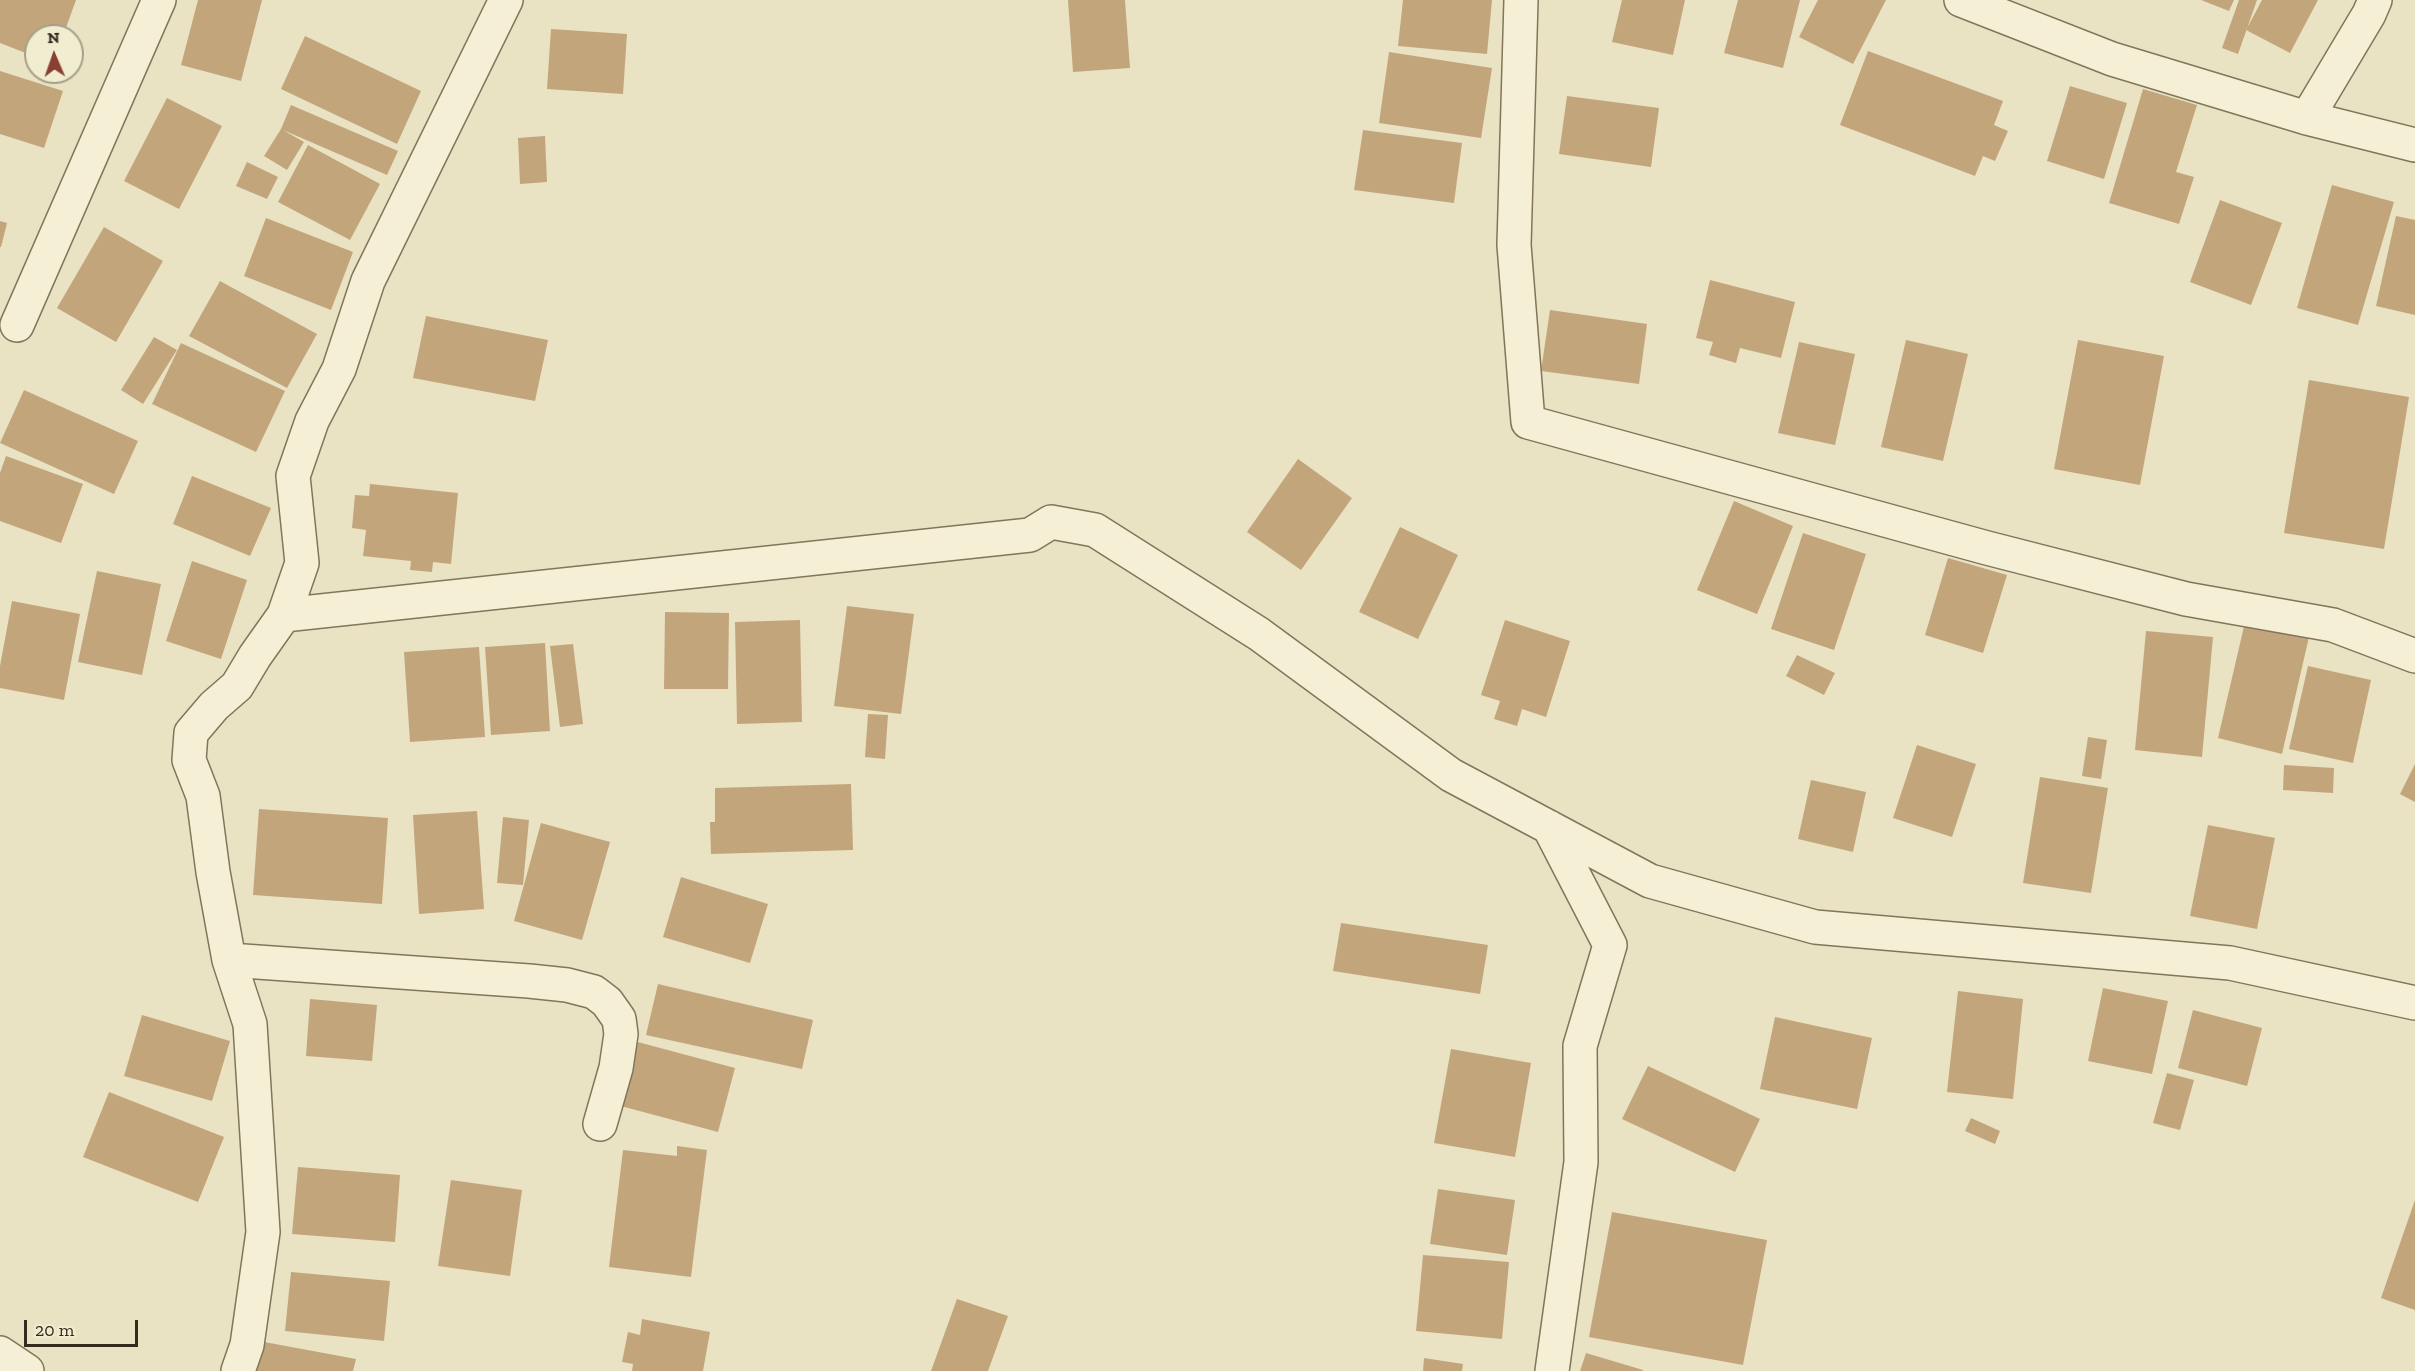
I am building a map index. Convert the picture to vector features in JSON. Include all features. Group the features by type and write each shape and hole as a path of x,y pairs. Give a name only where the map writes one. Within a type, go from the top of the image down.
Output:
{"street":[{"path":"17,325 159,0"},
{"path":"238,1371 247,1345 263,1232 250,1023 229,960 213,872 203,796 189,760 191,733 214,706 237,686 284,615 302,563 293,476 312,421 339,369 368,281 506,0"},
{"path":"1521,0 1514,245 1528,422 1987,548 2186,599 2333,625 2415,656"},
{"path":"1961,0 2112,59 2307,118 2415,145"},
{"path":"2307,118 2375,0"},
{"path":"284,615 1030,535 1051,522 1095,530 1259,634 1451,775 1650,880 1815,927 2230,963 2415,1002"},
{"path":"1549,827 1610,945 1580,1046 1581,1162 1552,1371"},
{"path":"229,960 529,981 567,985 594,992 607,1002 619,1019 621,1034 616,1068 600,1124"},
{"path":"0,1353 27,1371"}],"building":[{"path":"0,0 76,0 67,24 24,24 24,52 0,43"},
{"path":"198,0 262,0 241,81 181,65"},
{"path":"1068,0 1125,0 1130,68 1073,72"},
{"path":"1403,0 1492,0 1487,54 1398,46"},
{"path":"1622,0 1685,0 1673,55 1612,42"},
{"path":"1738,0 1800,0 1783,68 1724,53"},
{"path":"1818,0 1886,0 1853,64 1799,37"},
{"path":"2201,0 2234,0 2229,11"},
{"path":"2239,0 2257,0 2238,54 2222,48"},
{"path":"2262,0 2318,0 2290,53 2246,30"},
{"path":"551,29 627,34 623,94 547,89"},
{"path":"305,36 421,91 397,144 281,89"},
{"path":"1868,51 2003,101 1994,125 2008,131 1995,161 1983,156 1975,176 1840,125"},
{"path":"1389,52 1492,68 1481,138 1379,123"},
{"path":"0,71 24,79 24,84 41,84 63,91 44,148 0,134"},
{"path":"2070,86 2127,103 2104,179 2047,161"},
{"path":"2143,89 2197,105 2176,172 2194,177 2179,224 2109,203"},
{"path":"1567,96 1659,108 1651,167 1559,154"},
{"path":"167,98 222,126 179,209 124,181"},
{"path":"291,105 398,151 387,175 283,130 304,142 287,170 264,156 281,129"},
{"path":"1363,130 1462,143 1454,203 1354,190"},
{"path":"545,136 547,182 520,184 518,138"},
{"path":"308,145 380,184 350,240 278,202"},
{"path":"247,162 278,177 267,199 236,186"},
{"path":"2332,185 2394,202 2358,325 2297,308"},
{"path":"2220,200 2282,223 2251,305 2190,282"},
{"path":"2396,216 2415,220 2415,315 2376,306"},
{"path":"266,218 353,252 331,310 244,276"},
{"path":"0,221 7,223 1,247 0,247"},
{"path":"104,227 163,261 116,342 57,308"},
{"path":"1710,280 1795,302 1781,358 1740,348 1736,363 1709,355 1713,342 1696,338"},
{"path":"220,281 317,334 287,388 189,336"},
{"path":"1550,310 1647,324 1639,384 1541,371"},
{"path":"426,316 548,340 535,401 413,378"},
{"path":"154,337 177,350 143,404 121,390"},
{"path":"1906,340 1968,354 1943,461 1881,447"},
{"path":"2078,340 2164,356 2140,485 2054,469"},
{"path":"1799,342 1855,354 1835,445 1778,433"},
{"path":"181,343 285,391 256,452 152,404"},
{"path":"2309,380 2409,397 2384,549 2284,533"},
{"path":"24,390 138,441 114,494 0,443"},
{"path":"6,456 83,484 61,543 0,521 0,473"},
{"path":"1298,459 1352,498 1301,570 1247,532"},
{"path":"192,476 271,508 250,556 173,524"},
{"path":"370,484 458,493 451,564 433,562 432,572 410,570 411,561 363,556 366,530 352,528 355,495 369,496"},
{"path":"1734,501 1793,526 1757,614 1697,590"},
{"path":"1400,527 1458,555 1418,639 1359,612"},
{"path":"1803,533 1866,554 1834,650 1771,629"},
{"path":"1948,558 2007,575 1983,653 1925,635"},
{"path":"192,561 247,580 221,659 166,641"},
{"path":"97,571 161,584 142,675 78,662"},
{"path":"12,601 80,614 64,700 0,688 0,666"},
{"path":"847,606 914,614 901,714 834,706"},
{"path":"665,612 729,613 728,689 664,689"},
{"path":"800,620 802,722 737,724 735,622"},
{"path":"1505,620 1570,641 1546,717 1522,709 1517,726 1494,719 1500,701 1481,695"},
{"path":"2245,622 2309,637 2282,754 2218,738"},
{"path":"2146,631 2213,637 2202,757 2135,750"},
{"path":"545,643 550,731 491,735 485,647"},
{"path":"573,644 583,724 560,727 550,646"},
{"path":"479,647 485,737 410,742 404,652"},
{"path":"1797,655 1835,673 1824,695 1786,676"},
{"path":"2308,666 2371,680 2353,763 2289,749"},
{"path":"868,714 888,715 885,759 865,757"},
{"path":"2088,737 2107,740 2101,779 2082,776"},
{"path":"1917,745 1976,764 1952,837 1893,818"},
{"path":"2415,764 2415,802 2400,794"},
{"path":"2284,765 2334,768 2333,793 2283,790"},
{"path":"2040,777 2108,788 2091,893 2023,883"},
{"path":"1811,780 1866,792 1853,852 1798,839"},
{"path":"851,784 853,850 711,854 710,822 715,822 715,788"},
{"path":"259,809 388,818 382,904 253,895"},
{"path":"477,811 484,909 419,914 413,815"},
{"path":"503,817 529,820 523,885 497,883"},
{"path":"541,823 610,842 582,940 514,921"},
{"path":"2208,825 2275,838 2257,929 2190,916"},
{"path":"681,877 768,904 750,963 663,937"},
{"path":"1341,923 1488,945 1480,994 1333,971"},
{"path":"658,984 813,1020 802,1069 646,1035"},
{"path":"2103,988 2168,1001 2152,1074 2088,1061"},
{"path":"1958,991 2023,999 2013,1099 1947,1092"},
{"path":"310,999 377,1005 372,1061 306,1056"},
{"path":"2193,1010 2262,1028 2247,1086 2178,1068"},
{"path":"142,1015 230,1041 212,1101 124,1076"},
{"path":"1775,1017 1872,1038 1857,1109 1760,1089"},
{"path":"634,1041 735,1068 718,1132 617,1105"},
{"path":"1451,1049 1531,1063 1515,1157 1434,1143"},
{"path":"1648,1066 1760,1119 1735,1172 1622,1119"},
{"path":"2167,1073 2194,1080 2180,1130 2153,1123"},
{"path":"109,1092 224,1137 198,1202 83,1157"},
{"path":"1971,1118 2000,1131 1995,1144 1965,1131"},
{"path":"677,1146 707,1150 691,1277 609,1267 623,1150 677,1156"},
{"path":"298,1167 400,1175 395,1242 292,1234"},
{"path":"451,1180 522,1190 510,1276 438,1266"},
{"path":"1438,1189 1515,1200 1507,1255 1430,1244"},
{"path":"2415,1200 2415,1310 2381,1298"},
{"path":"1612,1212 1767,1240 1743,1365 1589,1337"},
{"path":"1423,1255 1509,1262 1502,1339 1416,1331"},
{"path":"291,1272 390,1281 384,1341 285,1331"},
{"path":"957,1299 1008,1316 988,1371 931,1371"},
{"path":"642,1319 710,1332 703,1371 632,1371 633,1364 622,1362 628,1332 640,1335"},
{"path":"259,1341 356,1359 353,1371 254,1371"},
{"path":"1586,1353 1643,1370 1643,1371 1580,1371"},
{"path":"1424,1358 1463,1364 1462,1371 1423,1371"}]}
